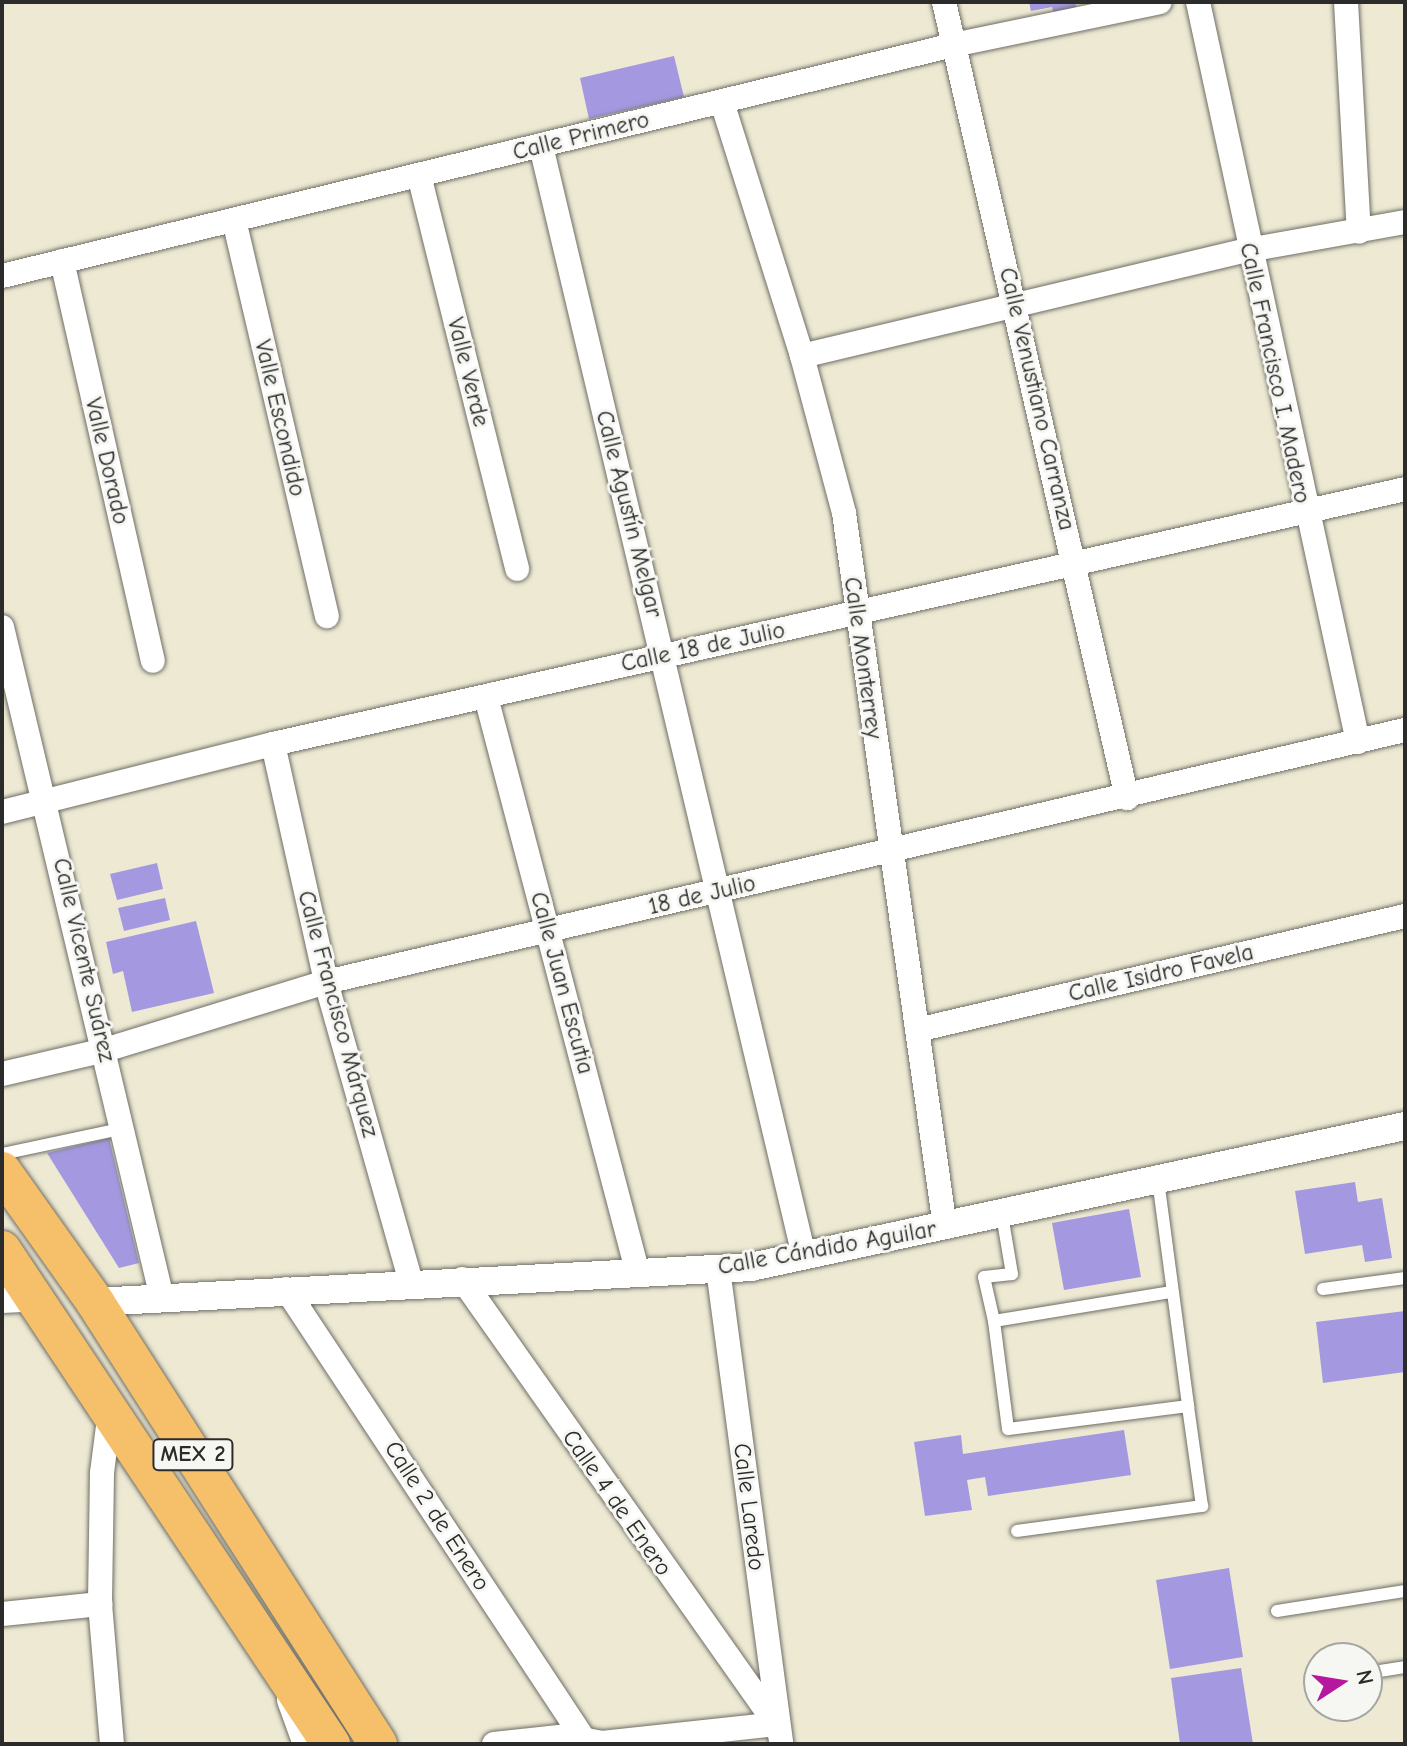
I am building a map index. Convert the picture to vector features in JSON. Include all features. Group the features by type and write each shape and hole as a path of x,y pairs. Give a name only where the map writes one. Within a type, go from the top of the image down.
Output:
{"highway":[{"name":"MEX 2","path":"2,1171 95,1302 378,1744"},
{"name":"MEX 2","path":"2,1250 19,1298 110,1409 284,1676 309,1740"}],"street":[{"name":"Calle Venustiano Carranza","path":"944,2 1127,798"},
{"name":"Calle Primero","path":"2,276 953,45 1160,2"},
{"name":"Calle Francisco I. Madero","path":"1198,2 1248,250 1358,742"},
{"path":"1346,2 1359,232"},
{"name":"Calle Monterrey","path":"722,102 802,356 844,513 889,852 945,1227"},
{"name":"Calle Agustín Melgar","path":"541,146 721,891 804,1256"},
{"name":"Valle Verde","path":"419,175 517,569"},
{"name":"Valle Escondido","path":"234,220 327,616"},
{"path":"802,356 1248,250 1405,222"},
{"name":"Valle Dorado","path":"62,261 153,661"},
{"name":"Calle 18 de Julio","path":"2,812 273,744 1405,489"},
{"name":"Calle Vicente Suárez","path":"2,627 124,1128 161,1294"},
{"name":"Calle Juan Escutia","path":"486,697 637,1270"},
{"name":"18 de Julio","path":"2,1074 105,1050 326,982 1127,798 1405,730"},
{"name":"Calle Francisco Márquez","path":"273,744 326,982 411,1282"},
{"name":"Calle Isidro Favela","path":"917,1030 1405,916"},
{"name":"Calle Cándido Aguilar","path":"95,1302 161,1294 637,1270 718,1269 804,1256 945,1227 1405,1126"},
{"name":"Calle Laredo","path":"718,1269 778,1734"},
{"name":"Calle 4 de Enero","path":"462,1279 778,1734"},
{"name":"Calle 2 de Enero","path":"286,1289 585,1742"},
{"path":"110,1409 102,1473 100,1604 112,1744"},
{"path":"2,1614 100,1604"},
{"path":"494,1744 566,1736 602,1743 778,1734"}],"lane":[{"path":"2,1154 124,1128"},
{"path":"1017,1531 1202,1506 1158,1180"},
{"path":"1002,1215 1012,1274 984,1277 994,1321 1008,1429 1188,1406"},
{"path":"1323,1289 1400,1279 1405,1265"},
{"path":"994,1321 1172,1292"},
{"path":"1277,1611 1405,1591"},
{"path":"1383,1670 1405,1667"}],"building":[{"path":"1029,2 1075,2 1077,9 1054,14 1052,7 1031,11"},
{"path":"674,56 684,97 589,119 580,78"},
{"path":"157,863 163,889 117,900 110,874"},
{"path":"165,898 170,920 124,931 118,908"},
{"path":"196,921 214,993 132,1012 123,971 113,974 106,942"},
{"path":"109,1138 139,1263 119,1268 47,1153"},
{"path":"1355,1182 1358,1202 1382,1198 1392,1258 1365,1262 1362,1245 1305,1254 1295,1191"},
{"path":"1129,1209 1141,1277 1064,1290 1052,1223"},
{"path":"1405,1311 1405,1372 1323,1383 1316,1322"},
{"path":"1124,1430 1131,1475 988,1496 985,1477 967,1480 972,1510 925,1516 914,1442 961,1435 963,1454"},
{"path":"1229,1568 1243,1657 1170,1669 1156,1580"},
{"path":"1241,1668 1253,1744 1180,1744 1171,1678"}]}
